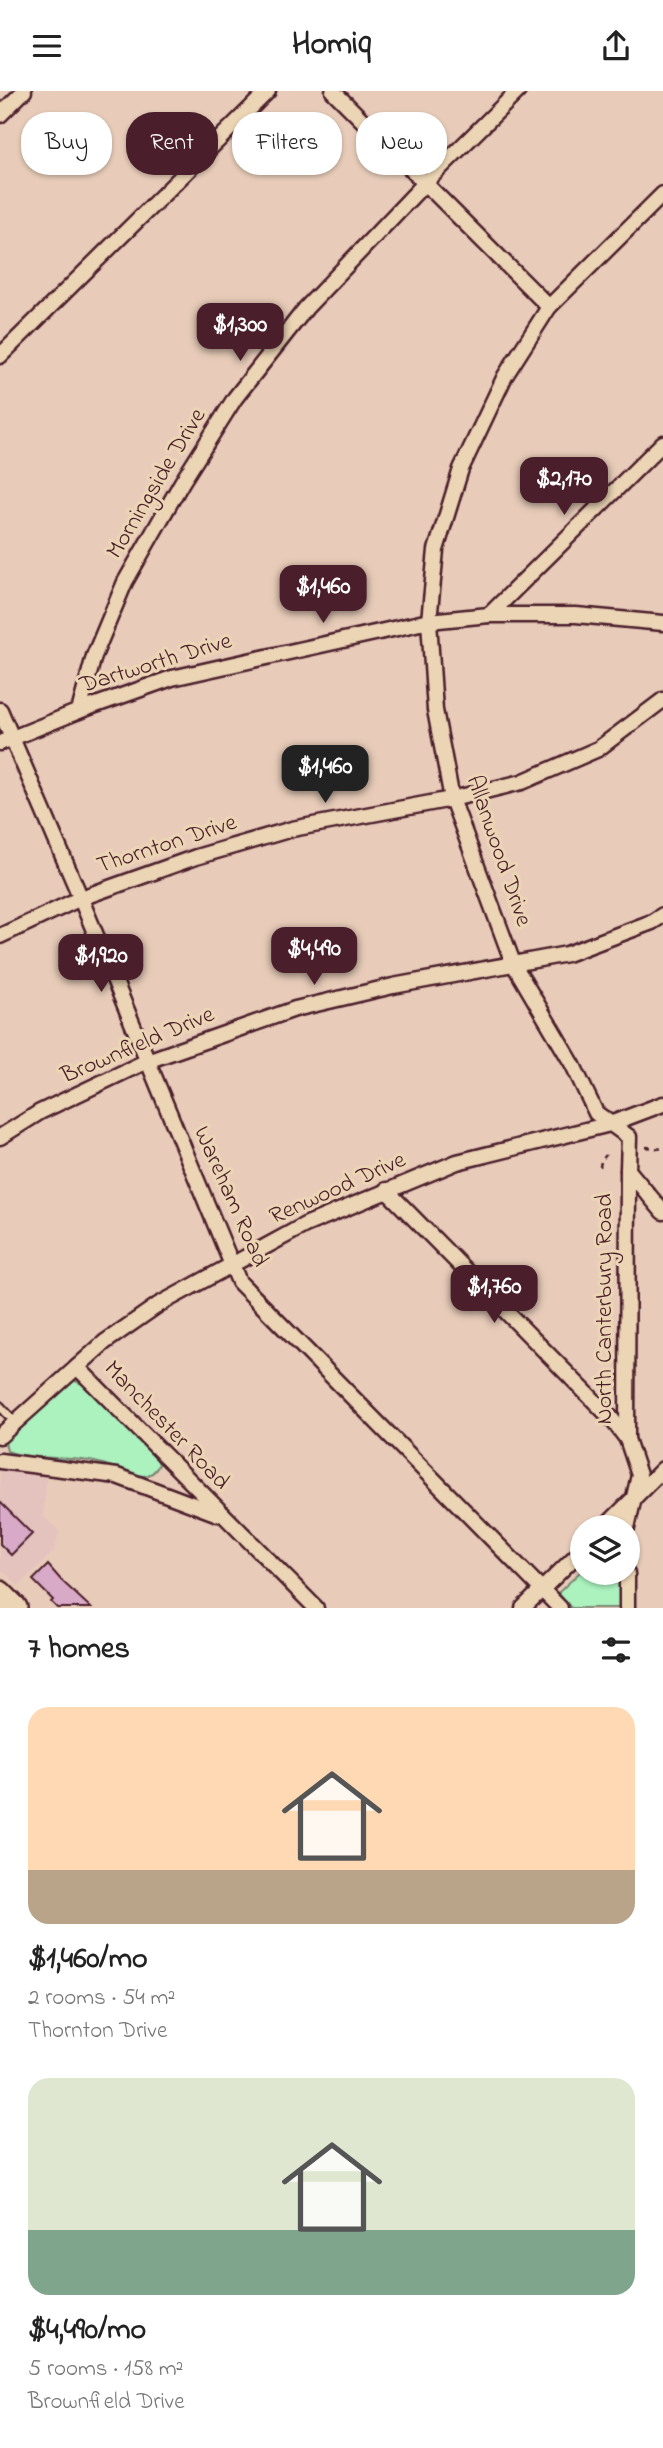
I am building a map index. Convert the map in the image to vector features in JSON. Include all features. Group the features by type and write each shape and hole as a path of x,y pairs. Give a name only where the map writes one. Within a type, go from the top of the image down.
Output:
{"main road":[{"path":"0,1593 15,1608"}],"street":[{"path":"0,115 24,91"},
{"path":"0,356 268,91"},
{"path":"332,91 549,307"},
{"name":"Morningside Drive","path":"79,711 94,656 125,582 181,482 234,398 306,308 425,183 518,91"},
{"name":"Allanwood Drive","path":"628,1170 629,1137 596,1113 573,1065 513,963 452,799 435,710 429,621 436,550 461,469 505,376 549,307 663,194"},
{"path":"489,615 663,443"},
{"name":"Dartworth Drive","path":"7,740 172,678 429,621 489,615 576,615 663,624"},
{"name":"Thornton Drive","path":"0,936 81,898 195,857 292,829 452,799 522,782 598,749 663,700"},
{"name":"Wareham Road","path":"0,710 7,740 81,898 239,1282 560,1608"},
{"name":"Brownfield Drive","path":"0,1137 40,1112 147,1061 295,1009 393,986 567,954 652,922 663,915"},
{"name":"Renwood Drive","path":"0,1436 105,1342 158,1305 305,1225 457,1162 610,1123 663,1104"},
{"path":"628,1170 663,1212"},
{"name":"North Canterbury Road","path":"628,1170 627,1439 639,1475 630,1515"},
{"path":"386,1191 611,1418 627,1439"},
{"name":"Manchester Road","path":"77,1367 316,1608"},
{"name":"Manchester Road","path":"0,1461 117,1476 222,1516"},
{"path":"617,1515 663,1469"},
{"path":"523,1608 570,1562"},
{"path":"627,1585 627,1608"}],"lane":[{"path":"0,1406 15,1422"}],"path":[{"path":"646,1147 663,1149"},
{"path":"600,1167 606,1155"}],"shaded area":[{"path":"0,1467 47,1471 43,1516 59,1531 54,1551 19,1586 0,1568"}],"green space":[{"path":"72,1380 83,1384 156,1457 159,1464 153,1473 142,1476 95,1462 26,1456 7,1451 5,1442 10,1434"},
{"path":"570,1581 570,1585 619,1585 619,1608 571,1608 558,1593"}],"building":[{"path":"0,1502 32,1534 11,1555 0,1544"},
{"path":"48,1565 91,1608 57,1608 51,1602 53,1600 33,1580"}]}
